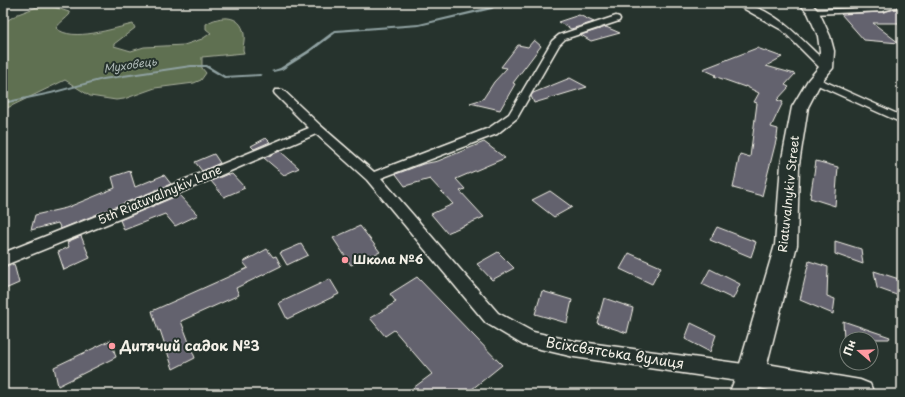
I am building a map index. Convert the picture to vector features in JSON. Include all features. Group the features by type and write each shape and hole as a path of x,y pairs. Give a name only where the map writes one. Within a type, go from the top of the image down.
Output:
{"main road":[{"name":"Riatuvalnykiv Street","path":"747,384 786,245 790,164 800,107 820,74 827,52 824,36 809,7"},
{"name":"Всіхсвятська вулиця","path":"747,384 860,394"}],"street":[{"path":"738,3 750,8 789,31 809,53 820,74 902,120"},
{"path":"809,7 884,8 894,5 895,3"},
{"path":"372,177 493,130 513,116 555,43 562,36 616,18"},
{"name":"Всіхсвятська вулиця","path":"279,92 317,129 372,177 492,318 529,339 747,384"},
{"name":"5th Riatuvalnykiv Lane","path":"3,260 119,213 317,129"}],"green space":[{"path":"45,4 69,12 70,14 56,28 63,32 72,34 93,33 133,24 135,28 114,44 114,46 131,51 144,47 184,45 202,39 211,33 206,29 206,24 217,19 229,18 239,23 242,27 244,36 244,53 202,57 202,68 206,73 201,80 194,83 155,88 124,99 116,100 90,96 65,80 3,110 3,23 18,14"}],"building":[{"path":"831,3 858,3 865,5 868,3 876,3 883,5 835,8"},
{"path":"895,9 902,13 902,23 873,23 899,43 864,40 841,14 883,12"},
{"path":"579,15 594,22 571,29 558,22"},
{"path":"606,27 620,33 591,41 581,35"},
{"path":"534,40 541,46 513,83 515,84 500,110 470,103 483,99 494,82 507,68 501,67 518,45 528,47"},
{"path":"757,48 782,57 766,66 795,74 785,85 789,87 777,100 783,102 771,127 778,129 777,137 762,196 733,188 740,154 750,157 757,103 754,102 759,93 745,86 714,76 716,75 703,69"},
{"path":"570,78 587,87 534,103 531,96 533,93"},
{"path":"266,138 270,142 254,149 251,146"},
{"path":"484,142 505,158 456,179 465,189 460,191 484,217 447,233 431,214 453,204 430,179 405,186 396,174 423,164 438,161"},
{"path":"280,151 299,168 284,175 264,158"},
{"path":"214,154 220,163 202,171 195,162"},
{"path":"816,161 838,167 835,206 810,198"},
{"path":"130,171 135,187 164,175 171,184 61,229 58,223 31,230 35,215 66,208 115,188 112,177"},
{"path":"228,174 232,174 245,188 224,197 211,181"},
{"path":"550,191 572,207 554,217 532,200"},
{"path":"179,195 198,215 175,226 165,214 124,230 120,220"},
{"path":"360,226 380,252 351,265 333,238"},
{"path":"717,227 756,242 751,257 710,240"},
{"path":"81,236 90,258 64,270 58,252 69,247 67,242"},
{"path":"835,241 861,249 863,264 835,254"},
{"path":"301,244 308,255 287,265 280,253"},
{"path":"267,249 273,257 276,256 281,266 236,288 239,295 181,321 195,358 173,369 152,311 248,268 243,262"},
{"path":"498,252 514,268 492,280 477,264"},
{"path":"629,253 661,267 652,284 620,269"},
{"path":"809,261 828,267 827,296 835,299 833,314 800,300"},
{"path":"14,264 19,283 3,290 3,269"},
{"path":"710,269 740,284 733,299 702,284"},
{"path":"874,271 902,280 902,297 877,288"},
{"path":"417,277 502,365 466,394 405,394 432,374 394,330 385,336 370,318 396,302 390,294"},
{"path":"330,279 339,294 287,319 279,303"},
{"path":"542,291 572,300 567,323 535,314"},
{"path":"604,298 633,308 627,333 597,323"},
{"path":"843,321 872,331 844,331"},
{"path":"691,323 716,335 710,352 685,339"},
{"path":"879,333 890,337 889,339 879,339"},
{"path":"111,340 116,357 58,386 54,367"}],"waterway":[{"name":"Муховець","path":"273,71 281,69 308,52 336,31 419,25 491,8 500,3"},
{"name":"Муховець","path":"3,103 51,93 103,79 191,66 206,66 224,77 260,75"}],"place":[{"name":"Школа №6","path":"345,260"},
{"name":"Дитячий садок №3","path":"112,346"}]}
